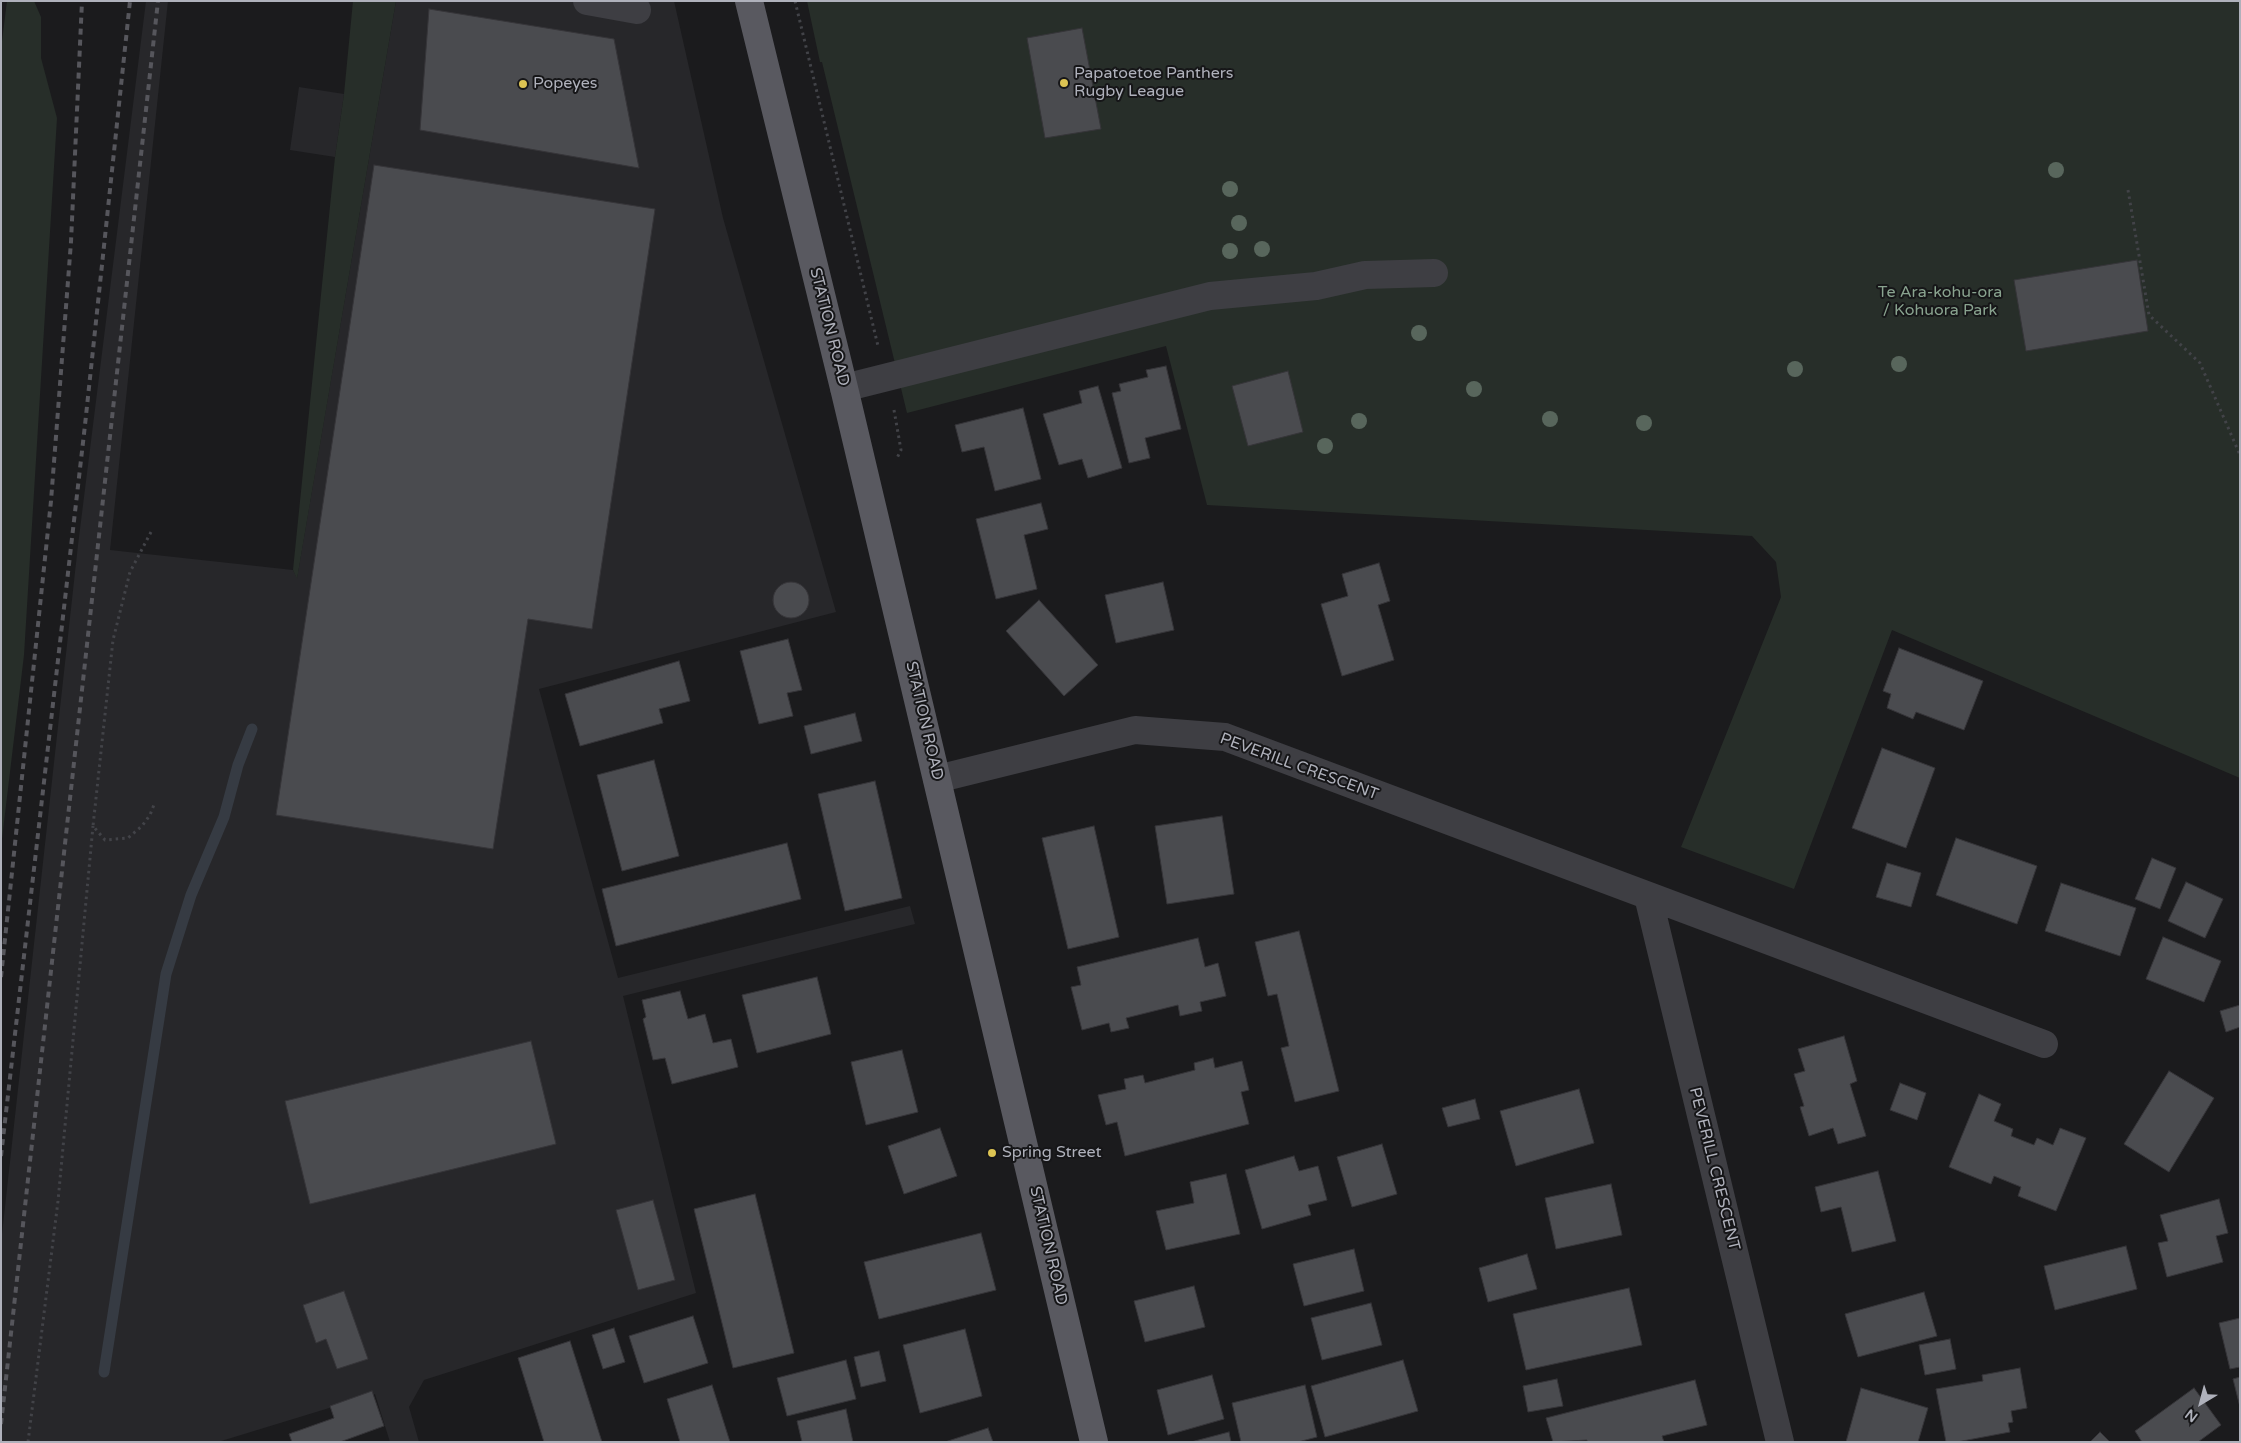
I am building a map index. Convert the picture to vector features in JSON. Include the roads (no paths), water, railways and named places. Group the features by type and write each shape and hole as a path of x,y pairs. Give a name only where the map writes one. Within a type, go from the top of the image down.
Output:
{"main road":[{"name":"STATION ROAD","path":"749,1 844,388 1094,1442"}],"street":[{"path":"587,1 637,10"},
{"path":"844,388 1210,296 1316,286 1365,275 1434,272"},
{"name":"PEVERILL CRESCENT","path":"937,779 1135,730 1225,737 2044,1044"},
{"name":"PEVERILL CRESCENT","path":"1648,896 1780,1442"}],"waterway":[{"path":"104,1372 166,974 191,895 224,817 238,765 252,729"}],"railway":[{"path":"1,977 51,501 71,242 82,1"},
{"path":"1,1156 85,425 130,1"},
{"path":"1,1424 158,1"}],"place":[{"name":"Papatoetoe Panthers Rugby League","path":"1064,83"},
{"name":"Popeyes","path":"523,84"},
{"name":"Spring Street","path":"992,1153"}],"park label":[{"name":"Te Ara-kohu-ora / Kohuora Park","path":"1940,302"}]}
